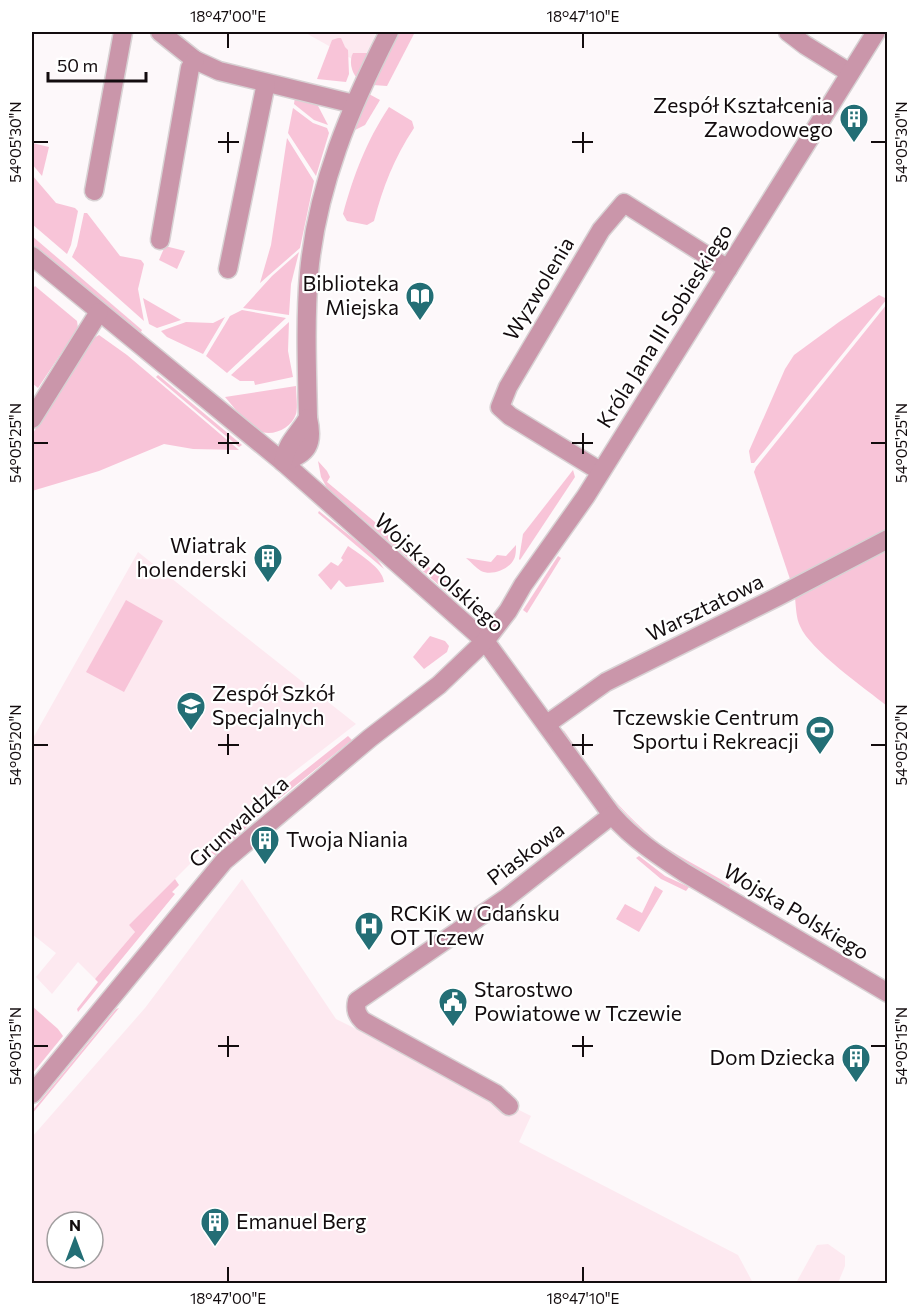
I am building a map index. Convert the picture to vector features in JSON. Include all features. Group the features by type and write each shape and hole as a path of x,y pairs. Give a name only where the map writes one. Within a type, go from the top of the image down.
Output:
{"street":[{"path":"94,191 123,32"},
{"path":"159,32 195,60 219,71 354,104"},
{"path":"283,462 297,458 309,446 312,433 308,418 306,334 309,270 322,201 342,131 389,32"},
{"path":"788,32 850,73"},
{"name":"Króla Jana III Sobieskiego","path":"485,641 586,496 876,32"},
{"path":"160,240 190,68 195,60"},
{"path":"228,269 266,83"},
{"name":"Wyzwolenia","path":"600,471 510,416 500,407 508,387 601,230 624,203 728,269"},
{"name":"Wojska Polskiego","path":"32,256 283,462 485,641 625,830 659,856 888,993"},
{"path":"32,419 99,312"},
{"name":"Warsztatowa","path":"547,724 606,682 888,539"},
{"name":"Grunwaldzka","path":"32,1094 224,861 364,743 439,685 485,641"},
{"name":"Piaskowa","path":"508,1106 496,1094 363,1021 356,1008 357,1001 505,899 612,815"}],"shaded area":[{"path":"304,32 377,32 361,64"},
{"path":"400,32 415,32 387,86 373,85"},
{"path":"341,38 348,50 349,74 346,82 317,79 332,40"},
{"path":"353,53 369,53 357,78 351,66"},
{"path":"369,94 380,100 365,125 353,131"},
{"path":"295,97 316,102 328,125 314,120 294,104"},
{"path":"389,107 412,121 414,128 390,173 374,221 367,225 347,221 343,214 356,172 367,146"},
{"path":"293,108 313,123 327,128 329,133 316,176 288,133"},
{"path":"287,138 314,181 300,248 260,283 271,245"},
{"path":"32,143 49,147 42,176 32,164"},
{"path":"32,175 56,203 78,211 67,254 32,224"},
{"path":"84,213 87,213 120,256 141,260 144,264 138,289 144,321 72,257 77,246"},
{"path":"32,236 142,330 140,334 32,244"},
{"path":"165,246 185,251 177,269 159,260"},
{"path":"299,252 291,284 289,315 243,308 272,276"},
{"path":"35,286 77,321 78,328 38,388 32,383 32,290"},
{"path":"879,295 887,299 754,463 751,463 749,451 785,369 794,355"},
{"path":"143,298 181,320 157,328 149,324"},
{"path":"887,304 887,529 791,582 754,472"},
{"path":"242,310 286,318 227,373 206,356 230,316"},
{"path":"225,317 203,354 167,337 161,331 186,322 213,323"},
{"path":"289,322 288,351 293,377 255,385 254,381 240,381 231,375"},
{"path":"99,335 127,355 239,450 193,449 164,444 99,471 32,491 32,435 61,385 92,339"},
{"path":"158,375 242,445 239,447 156,377"},
{"path":"296,386 296,414 285,428 268,433 252,427 225,397"},
{"path":"318,461 330,477 327,482 459,592 455,599 327,488 321,477"},
{"path":"573,470 575,477 520,560 523,534"},
{"path":"319,511 375,556 384,569 318,513"},
{"path":"516,545 512,563 495,572 481,571 466,558 491,562 497,555 506,556"},
{"path":"348,546 380,572 384,582 346,587 339,580 331,590 318,575 331,562 338,566"},
{"path":"887,549 887,706 826,657 806,636 800,626 795,598"},
{"name":"Zespół Szkół Specjalnych","path":"138,552 356,724 243,811 129,925 135,932 95,979 78,962 52,994 36,977 56,953 32,934 32,872 34,869 32,867 32,740"},
{"path":"558,556 561,558 527,613 523,610"},
{"path":"126,600 163,621 124,692 86,672"},
{"path":"430,636 445,641 449,646 447,652 424,669 413,657"},
{"path":"563,729 592,771 606,790 582,759"},
{"path":"348,736 352,740 265,810 216,856 211,852 260,806"},
{"path":"606,790 635,822 662,845 634,823"},
{"path":"662,845 730,885 729,888 687,863"},
{"path":"639,856 665,876 689,887 686,891 661,879 636,858"},
{"path":"175,879 179,885 172,892 175,894 78,1012 77,1009 98,982 95,979 135,932 129,925"},
{"path":"242,879 336,1019 531,1116 519,1142 738,1255 753,1283 32,1284 32,1137 145,1008"},
{"path":"655,886 663,891 639,932 616,919 625,904 642,913"},
{"path":"32,1006 63,1036 32,1074"},
{"path":"119,1008 32,1114 32,1111"},
{"path":"828,1244 845,1256 845,1266 838,1283 796,1283 817,1245"}],"place":[{"name":"Zespół Kształcenia Zawodowego","path":"854,144"},
{"name":"Biblioteka Miejska","path":"420,322"},
{"name":"Wiatrak holenderski","path":"268,584"},
{"name":"Zespół Szkół Specjalnych","path":"191,732"},
{"name":"Tczewskie Centrum Sportu i Rekreacji","path":"820,756"},
{"name":"Twoja Niania","path":"265,866"},
{"name":"RCKiK w Gdańsku OT Tczew","path":"369,952"},
{"name":"Starostwo Powiatowe w Tczewie","path":"453,1028"},
{"name":"Dom Dziecka","path":"856,1084"},
{"name":"Emanuel Berg","path":"215,1248"}]}
